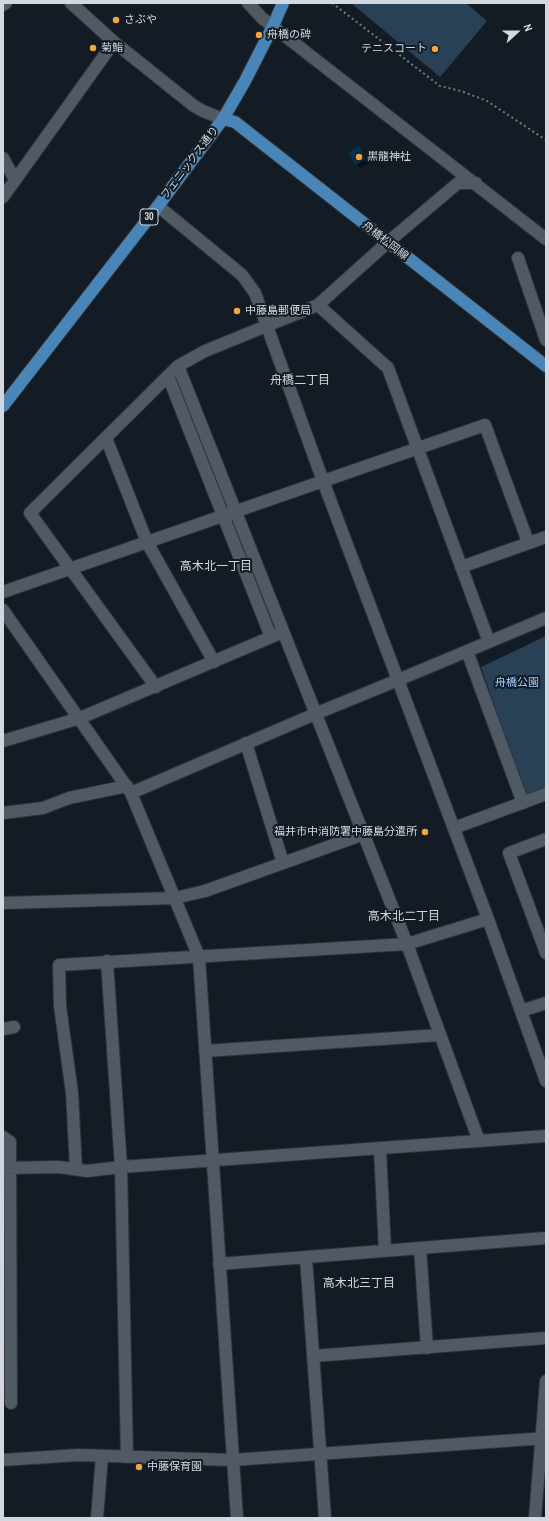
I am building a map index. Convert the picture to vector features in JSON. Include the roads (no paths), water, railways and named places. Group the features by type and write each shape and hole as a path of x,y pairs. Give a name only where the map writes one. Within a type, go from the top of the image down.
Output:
{"main road":[{"name":"フェニックス通り","path":"3,406 158,206 223,119 245,81 283,3"},
{"name":"舟橋松岡線","path":"223,119 235,122 546,366"}],"street":[{"path":"71,3 114,42 194,106 223,119"},
{"path":"248,3 262,18 275,22 546,239"},
{"path":"3,197 114,42"},
{"path":"3,158 15,180"},
{"path":"156,687 30,513 178,366 205,351 318,305 388,242 458,183 476,183"},
{"path":"158,206 242,275 255,293 323,481 488,919 546,1081"},
{"path":"518,258 546,340"},
{"path":"318,305 388,368 488,642"},
{"path":"178,366 407,944 478,1141"},
{"path":"168,376 271,637"},
{"path":"3,592 235,510 485,425 528,542"},
{"path":"106,438 147,542 214,662"},
{"path":"461,567 528,542 546,537"},
{"path":"3,610 129,790 199,957 237,1518"},
{"path":"3,813 42,808 69,798 129,790 546,618"},
{"path":"3,741 80,718 283,632"},
{"path":"467,651 523,802"},
{"path":"246,743 283,863"},
{"path":"454,828 546,794"},
{"path":"3,903 175,898 205,891 364,834"},
{"path":"546,839 509,853 546,952"},
{"path":"76,1169 72,1093 60,1006 59,965 407,944 488,919"},
{"path":"108,961 121,1167 128,1457"},
{"path":"521,1011 546,1003"},
{"path":"205,1051 440,1035"},
{"path":"7,1168 59,1167 87,1171 121,1167 546,1136"},
{"path":"3,1137 10,1142 7,1168 10,1223 11,1403"},
{"path":"380,1149 385,1251"},
{"path":"219,1264 546,1238"},
{"path":"420,1248 427,1348"},
{"path":"306,1258 325,1518"},
{"path":"313,1356 546,1338"},
{"path":"536,1518 544,1438 546,1381"},
{"path":"3,1460 78,1455 232,1460 544,1438"},
{"path":"97,1518 102,1456"}],"place":[{"name":"さぶや","path":"116,20"},
{"name":"舟橋の碑","path":"259,35"},
{"name":"菊鮨","path":"93,48"},
{"name":"テニスコート","path":"435,49"},
{"name":"黒龍神社","path":"359,157"},
{"name":"中藤島郵便局","path":"237,311"},
{"name":"福井市中消防署中藤島分遣所","path":"425,832"},
{"name":"中藤保育園","path":"139,1467"}],"district":[{"name":"舟橋二丁目","path":"300,381"},
{"name":"高木北一丁目","path":"216,567"},
{"name":"高木北二丁目","path":"404,917"},
{"name":"高木北三丁目","path":"359,1284"}],"park label":[{"name":"舟橋公園","path":"517,683"}]}
